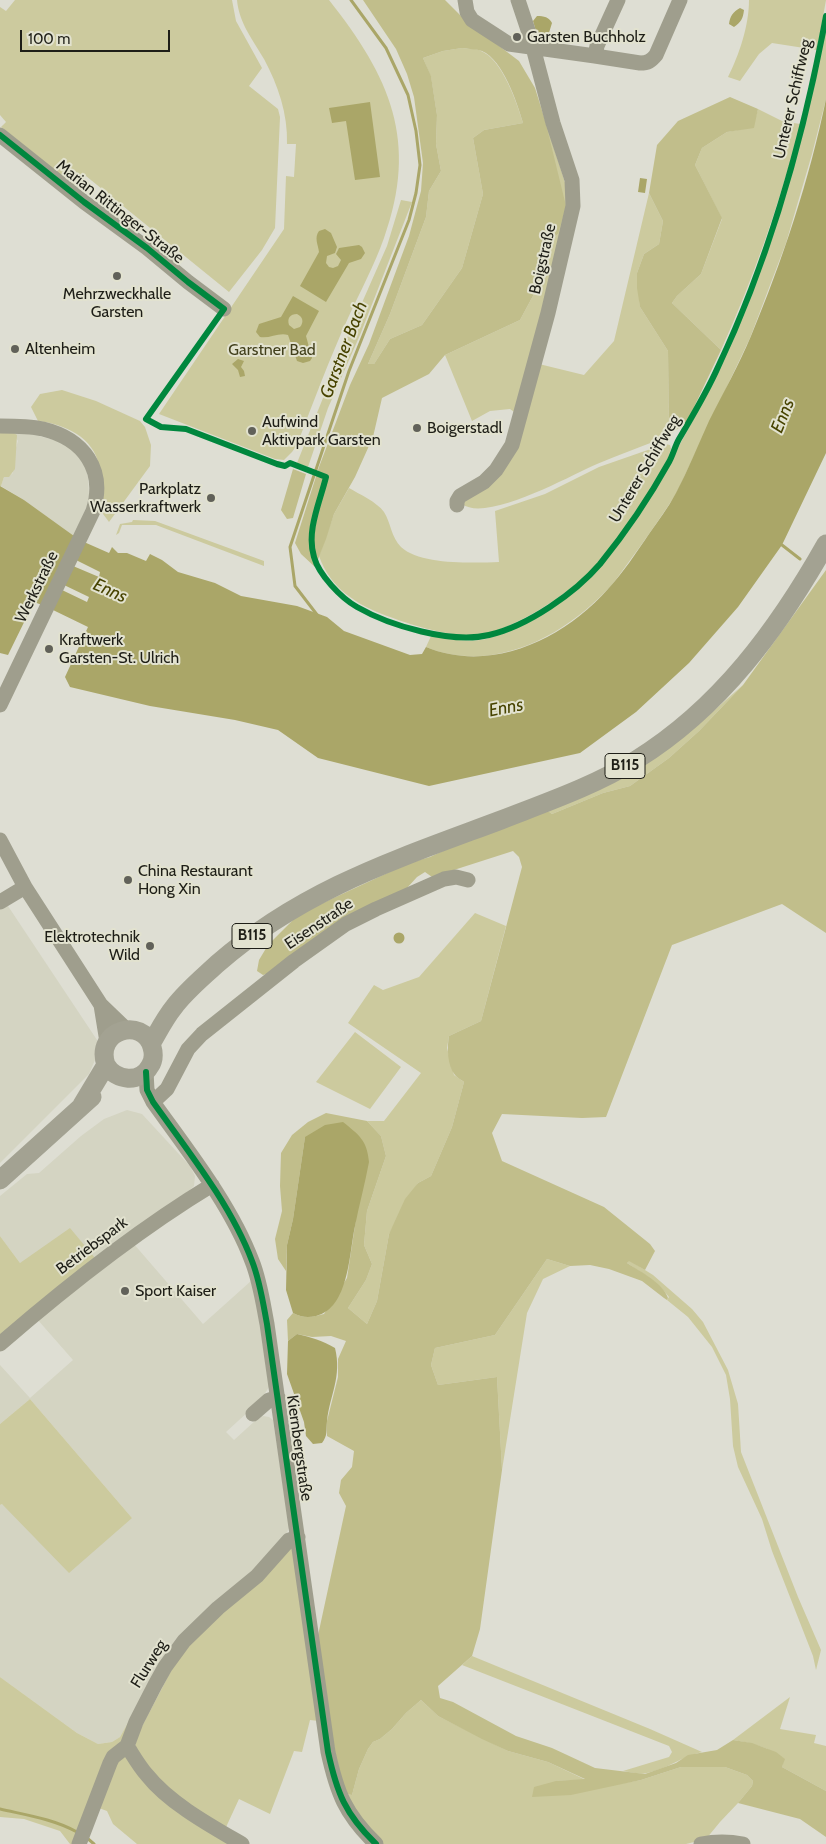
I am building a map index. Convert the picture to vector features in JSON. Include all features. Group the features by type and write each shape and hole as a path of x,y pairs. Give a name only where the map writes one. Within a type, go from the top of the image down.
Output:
{"main road":[{"name":"B115","path":"134,1081 104,1053 107,1042 115,1033 139,1035 172,1008 204,976 255,933 308,900 372,869 570,794 636,761 668,738 690,721 740,672 789,606 824,552"},
{"name":"B115","path":"0,1180 82,1104 134,1081 152,1062 153,1056 139,1035"}],"street":[{"path":"466,0 469,16 476,23 509,44 640,63 647,63 656,55 680,0"},
{"name":"Boigstraße","path":"457,505 460,496 484,482 496,470 512,445 548,313 573,206 572,180 518,0"},
{"path":"595,56 597,46 618,0"},
{"name":"Marian Rittinger-Straße","path":"0,135 224,309"},
{"name":"Werkstraße","path":"0,426 42,429 70,439 87,456 97,480 97,495 92,511 0,705"},
{"path":"0,840 25,887 101,1005 139,1035"},
{"name":"Eisenstraße","path":"134,1081 167,1089 188,1049 202,1034 326,937 362,915 451,878 468,880"},
{"path":"0,902 25,887"},
{"path":"101,1005 107,1042"},
{"name":"Kiernbergstraße","path":"134,1081 212,1184 245,1244 258,1280 267,1324 333,1777 346,1808 371,1842"},
{"name":"Betriebspark","path":"0,1344 77,1278 212,1184"},
{"path":"253,1414 269,1400 278,1397"},
{"name":"Flurweg","path":"79,1844 103,1777 113,1757 127,1746 146,1702 174,1653 196,1628 257,1576 290,1540 298,1536"},
{"path":"127,1746 147,1776 158,1787 204,1821 242,1844"},
{"path":"711,1843 729,1841 743,1844"}],"shaded area":[{"path":"363,0 445,0 466,21 519,61 535,88 545,120 566,206 558,234 542,247 534,294 520,320 445,355 429,374 382,398 373,437 355,477 334,514 315,567 301,554 295,543 319,467 350,385 369,344 409,236 421,191 423,163 414,97 407,74 396,49","holes":["462,48 482,51 496,63 508,82 523,123 484,130 473,138 483,194 462,268 422,325 390,339 374,364 368,364 390,314 426,217 429,191 441,171 436,144 437,115 431,76 423,58 443,51"]},
{"path":"730,97 758,109 754,128 727,132 702,148 695,165 722,218 701,274 672,303 721,350 686,424 669,434 668,351 640,307 637,288 637,273 644,254 659,244 663,221 649,193 657,145 678,121"},
{"path":"12,432 27,433 66,443 84,462 88,477 89,495 87,506 74,536 1,486 4,477 13,473 15,450 18,441"},
{"path":"293,469 306,474 293,518 287,519 281,510"},
{"path":"826,570 826,933 782,904 672,945 606,1117 582,1118 502,1114 492,1133 502,1161 604,1207 650,1244 655,1251 645,1270 629,1261 627,1263 657,1283 668,1298 667,1300 642,1281 609,1269 590,1265 570,1266 547,1259 495,1335 435,1348 431,1365 438,1385 497,1377 502,1470 480,1629 472,1656 438,1686 440,1698 453,1702 516,1736 552,1748 595,1768 645,1774 676,1763 688,1755 717,1750 733,1740 752,1743 776,1752 785,1759 782,1767 826,1791 826,1837 800,1819 738,1803 752,1786 753,1781 747,1775 725,1767 681,1767 641,1780 571,1795 532,1797 534,1787 556,1781 585,1779 548,1762 508,1751 482,1739 438,1716 421,1700 392,1729 373,1742 359,1769 352,1795 346,1794 337,1764 317,1640 346,1506 339,1493 341,1480 352,1467 354,1451 327,1436 327,1421 338,1377 338,1359 346,1341 331,1336 312,1337 297,1334 288,1341 287,1320 293,1313 308,1317 324,1314 347,1278 356,1219 305,1137 293,1219 287,1245 286,1271 278,1259 275,1239 282,1211 280,1186 281,1153 292,1135 308,1122 326,1113 367,1121 381,1136 386,1156 367,1211 364,1245 372,1264 366,1280 348,1308 367,1324 377,1301 389,1234 405,1199 418,1183 431,1176 452,1127 464,1082 456,1076 450,1066 449,1036 481,1021 522,867 519,857 513,851 432,877 425,872 417,877 407,888 274,972 263,975 257,971 259,960 268,945 299,914 409,863 430,857 460,843 548,811 552,814 603,793 630,786 669,758 699,731 743,685"},
{"path":"6,903 101,1046 89,1074 0,1163 0,907"},
{"path":"127,1110 142,1114 190,1166 195,1176 194,1186 95,1258 20,1263 0,1236 0,1196 27,1174 39,1173 81,1136 104,1119"},
{"path":"133,1243 203,1324 251,1281 255,1294 269,1387 260,1401 226,1432 234,1440 263,1416 273,1420 289,1527 285,1538 144,1694 120,1737 112,1742 98,1744 77,1733 0,1677 0,1505 132,1518 30,1399 0,1424 0,1365 30,1398 73,1360 37,1319"}],"green space":[{"path":"15,0 232,0 236,21 262,68 249,86 278,109 280,117 275,228 262,250 229,292 86,176 76,187 1,127 6,122 0,115 0,7 6,11"},
{"name":"Garstner Bad","path":"237,0 329,0 368,56 382,84 392,112 398,140 399,171 394,203 384,238 334,350 297,445 284,460 275,459 159,414 284,229 286,176 294,177 296,144 287,144 286,122 278,89 244,24"},
{"path":"749,0 826,0 817,50 772,43 759,54 740,81 728,77 743,40"},
{"path":"826,29 826,99 786,243 750,338 676,494 610,587 569,623 524,647 500,653 476,656 451,654 426,647 431,636 466,641 492,637 508,631 557,604 575,591 598,569 621,541 651,496 705,398 745,309 760,270 798,151"},
{"path":"462,48 479,50 496,63 508,82 523,123 484,130 473,138 483,194 462,268 422,325 390,339 374,364 368,364 390,314 426,217 429,191 441,171 436,144 437,115 431,77 423,58 443,51"},
{"path":"758,109 782,121 800,124 783,186 764,242 721,350 672,303 701,274 722,219 695,165 702,148 727,132 753,127"},
{"path":"545,120 569,195 517,414 510,409 490,411 472,421 445,355 520,320 534,294 542,247 558,234"},
{"path":"649,193 663,221 659,244 644,254 637,273 640,307 668,351 669,434 509,503 474,508 462,504 495,474 539,364 584,375 614,341"},
{"path":"401,200 412,202 360,335 328,408 308,467 297,463 353,323 387,246"},
{"path":"62,390 96,401 140,421 145,427 151,445 150,466 109,522 100,509 100,471 96,456 91,447 67,429 38,421 31,407 40,394"},
{"path":"0,431 12,432 17,435 15,469 9,477 4,477 1,486 0,486"},
{"path":"665,444 670,445 671,449 662,470 624,529 590,572 568,591 540,609 496,631 472,635 447,633 410,624 376,612 355,601 337,586 319,556 334,514 349,488 381,508 398,543 410,553 447,562 499,562 495,511 545,494 599,467"},
{"path":"133,520 155,521 264,561 264,566 156,525 122,525 119,533 116,535 120,524 132,522"},
{"path":"743,685 699,731 669,758 630,786 603,793 552,814 548,811 694,728"},
{"path":"475,913 506,926 481,1021 449,1036 447,1048 454,1075 464,1082 452,1127 431,1176 418,1183 389,1234 377,1301 367,1324 348,1308 366,1280 372,1264 364,1245 367,1211 386,1156 381,1136 367,1121 384,1121 421,1073 348,1023 374,985 383,990 419,977"},
{"path":"355,1032 401,1067 370,1109 316,1082"},
{"path":"70,1228 95,1258 0,1338 0,1236 20,1263"},
{"path":"547,1259 570,1266 543,1279 527,1313 502,1470 497,1377 438,1385 431,1365 435,1348 495,1335"},
{"path":"629,1260 653,1275 692,1309 703,1322 728,1370 738,1404 741,1452 821,1650 816,1670 813,1656 772,1551 762,1519 738,1467 733,1446 730,1399 726,1375 712,1347 688,1317 667,1300 669,1297 650,1278 627,1263"},
{"path":"30,1399 132,1518 69,1573 2,1504 0,1505 0,1424"},
{"path":"287,1548 295,1548 319,1721 310,1720 302,1752 294,1751 270,1814 239,1799 221,1838 233,1844 137,1844 113,1824 107,1811 96,1807 113,1764 135,1746 138,1734 183,1648"},
{"path":"472,1656 702,1752 647,1773 638,1774 623,1771 669,1757 672,1752 669,1746 462,1665"},
{"path":"0,1677 77,1733 98,1744 112,1742 120,1737 144,1694 126,1736 120,1744 107,1753 77,1844 70,1844 60,1831 24,1819 0,1817"},
{"path":"790,1697 780,1729 816,1735 814,1743 826,1746 826,1791 782,1767 784,1759 772,1751 754,1744 733,1740"},
{"path":"421,1700 438,1716 508,1751 548,1762 586,1780 556,1781 608,1786 641,1780 681,1767 725,1767 747,1775 753,1781 752,1786 706,1839 686,1844 382,1844 364,1824 346,1794 352,1795 359,1769 373,1742 392,1729"}],"water":[{"path":"740,8 744,10 743,16 734,27 729,24 730,19"},
{"path":"537,16 546,17 552,23 548,36 543,36 536,31 533,21"},
{"name":"Enns","path":"826,99 826,453 782,545 738,607 689,663 636,712 580,753 429,786 318,758 278,730 235,720 150,706 70,687 65,677 88,627 53,610 62,590 87,602 89,597 64,585 73,566 99,577 100,572 76,560 84,542 109,553 112,547 118,553 127,553 146,561 150,554 178,572 215,583 241,596 297,606 327,617 344,631 410,655 422,654 426,647 451,654 476,656 501,654 525,647 570,623 590,607 619,576 673,499 746,347 774,279 812,159"},
{"path":"370,102 380,177 355,180 346,121 332,123 329,108"},
{"path":"640,178 647,179 645,193 638,192"},
{"path":"325,229 331,233 337,247 335,253 327,256 326,263 329,267 338,266 341,260 336,254 339,248 359,245 365,253 361,259 349,263 326,302 300,286 319,252 317,239 319,231"},
{"path":"293,296 319,311 306,336 312,358 310,361 303,363 297,361 288,335 260,337 256,332 259,324 281,317","holes":["293,315 299,315 302,318 302,323 300,327 294,329 288,323 289,318"]},
{"path":"238,359 244,361 241,367 245,376 240,377 238,370 232,364"},
{"path":"0,486 24,500 74,536 42,605 34,602 8,655 0,653"},
{"path":"397,933 401,933 404,938 403,942 397,943 394,940 394,936"},
{"path":"343,1122 364,1143 369,1162 355,1226 349,1265 341,1291 327,1311 316,1316 301,1316 293,1313 286,1290 287,1245 293,1219 305,1137 325,1125"},
{"path":"297,1334 326,1343 335,1348 337,1358 336,1377 328,1411 326,1435 322,1443 313,1444 306,1436 304,1422 287,1374 288,1341"}],"waterway":[{"name":"Garstner Bach","path":"318,616 295,586 290,547 349,371 409,220 416,193 420,165 416,131 408,95 386,48 351,0"},
{"path":"782,545 800,559"},
{"path":"0,1809 30,1815 77,1832"},
{"path":"87,1838 94,1844"}],"cycle path":[{"name":"Unterer Schiffweg","path":"0,135 224,309 146,419 161,427 186,429 277,464 285,466 290,463 326,477 317,506 312,547 314,557 321,571 338,592 357,607 386,621 404,627 422,632 457,637 489,635 504,631 535,616 564,597 590,575 619,540 669,462 718,367 754,282 796,150 826,16"},
{"path":"146,1072 147,1090 153,1102 194,1159 233,1219 257,1276 267,1324 328,1752 335,1779 344,1802 357,1823 376,1844"}],"place":[{"name":"Garsten Buchholz","path":"517,37"},
{"name":"Mehrzweckhalle Garsten","path":"117,276"},
{"name":"Altenheim","path":"15,349"},
{"name":"Boigerstadl","path":"417,428"},
{"name":"Aufwind Aktivpark Garsten","path":"252,431"},
{"name":"Parkplatz Wasserkraftwerk","path":"211,498"},
{"name":"Kraftwerk Garsten-St. Ulrich","path":"49,649"},
{"name":"China Restaurant Hong Xin","path":"128,880"},
{"name":"Elektrotechnik Wild","path":"150,946"},
{"name":"Sport Kaiser","path":"125,1291"}]}
